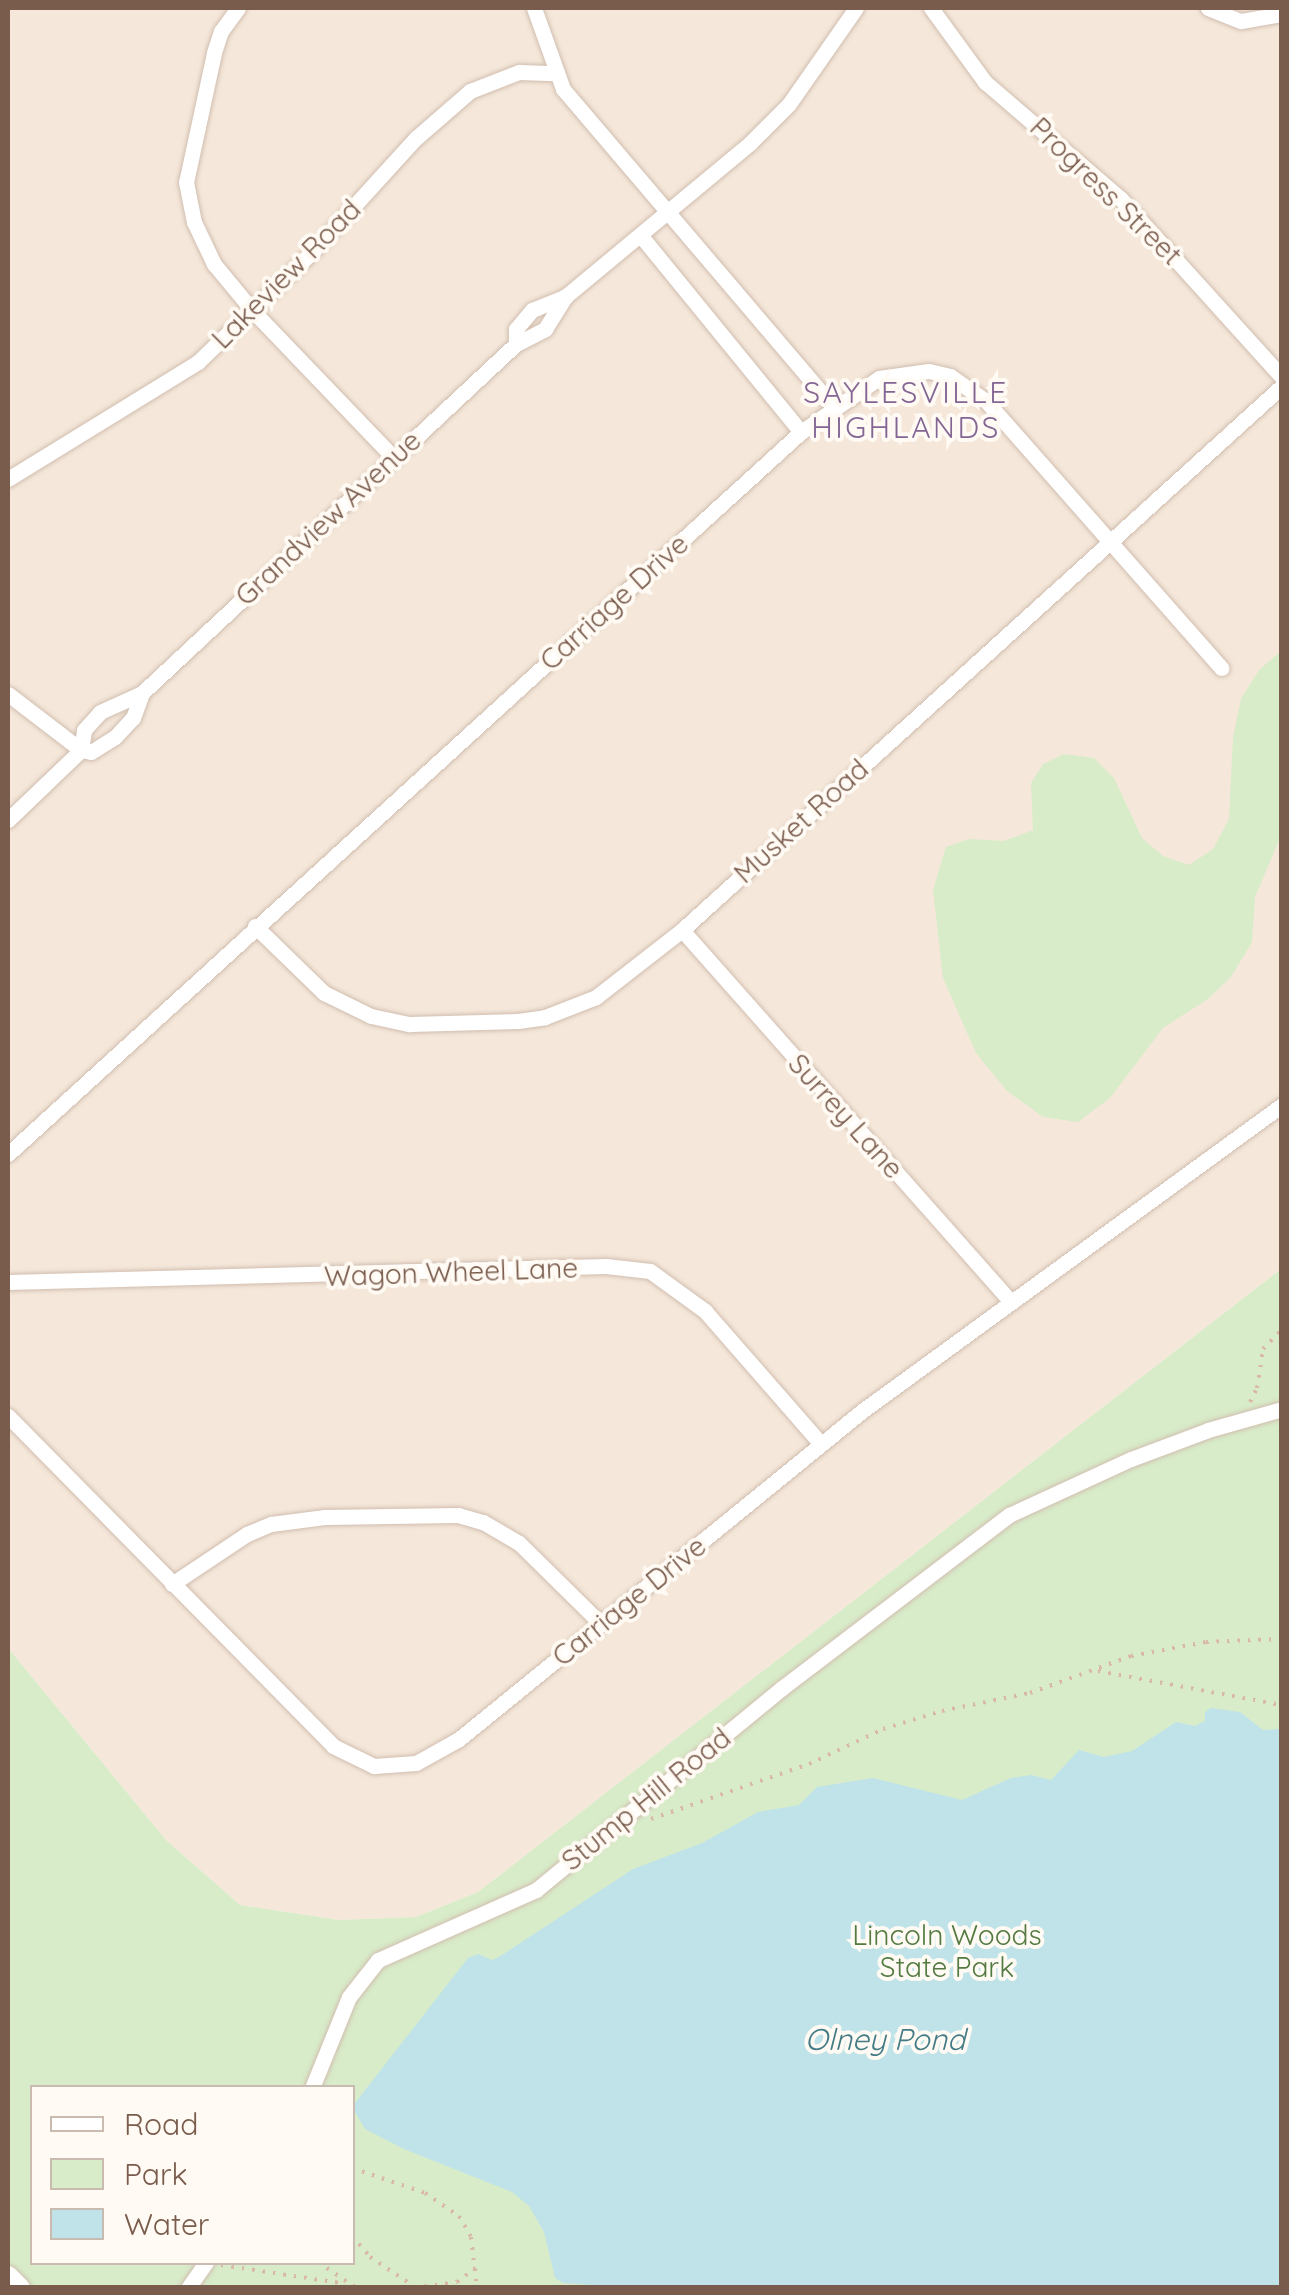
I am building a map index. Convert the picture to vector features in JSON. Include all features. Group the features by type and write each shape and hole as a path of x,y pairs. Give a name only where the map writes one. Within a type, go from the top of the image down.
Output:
{"street":[{"path":"238,8 221,31 214,53 186,182 203,245 254,311 392,457"},
{"path":"534,8 554,73 834,406"},
{"name":"Grandview Avenue","path":"8,820 81,750 84,730 100,712 142,693 516,344 544,329 566,296 718,172 789,104 856,8"},
{"name":"Progress Street","path":"931,8 985,82 1121,199 1282,377"},
{"path":"1208,8 1241,21 1281,16"},
{"name":"Lakeview Road","path":"8,479 174,380 254,311 447,108 492,79 519,72 554,73"},
{"path":"642,236 801,432"},
{"name":"Carriage Drive","path":"8,1154 801,432 860,387 895,373 929,371 950,376 986,401 1221,668"},
{"name":"Musket Road","path":"255,926 333,998 372,1016 410,1024 545,1016 596,997 682,930 1282,386"},
{"name":"Grandview Avenue","path":"81,750 91,752 115,737 133,718 142,693"},
{"path":"8,694 81,750"},
{"name":"Surrey Lane","path":"682,930 1010,1301"},
{"name":"Carriage Drive","path":"8,1416 317,1732 353,1758 374,1766 416,1763 436,1754 821,1444 1010,1301 1282,1105"},
{"name":"Wagon Wheel Lane","path":"8,1282 606,1266 650,1271 706,1311 821,1444"},
{"name":"Stump Hill Road","path":"313,2085 349,1997 378,1960 536,1890 782,1688 1009,1515 1115,1466 1282,1409"},
{"path":"172,1584 247,1534 272,1524 325,1517 458,1515 483,1522 519,1543 601,1624"},
{"path":"188,2288 204,2265"},
{"path":"8,2276 20,2288"}],"path":[{"path":"1242,1420 1258,1388 1263,1348 1282,1329"},
{"path":"644,1821 809,1764 883,1729 942,1711 1030,1693 1130,1656 1206,1642 1282,1640"},
{"path":"1094,1670 1282,1705"},
{"path":"355,2169 425,2193 459,2216 472,2237 478,2266 477,2288"},
{"path":"355,2240 370,2258 415,2287 457,2282 478,2266"},
{"path":"225,2265 356,2288"},
{"path":"322,2265 346,2284"}],"shaded area":[{"path":"8,8 1281,8 1281,1269 478,1892 416,1917 339,1920 240,1905 166,1840 8,1648"}],"green space":[{"path":"1281,651 1281,836 1255,897 1252,942 1231,977 1208,999 1163,1028 1110,1098 1078,1122 1043,1117 1007,1091 976,1053 943,978 933,890 946,847 969,839 1004,841 1033,830 1031,783 1043,764 1064,754 1094,758 1114,778 1142,838 1163,856 1189,865 1213,849 1229,819 1233,737 1241,699 1259,670"},
{"name":"Lincoln Woods State Park","path":"1281,1269 1281,2287 8,2287 8,1648 166,1840 240,1905 339,1920 416,1917 478,1892"}],"water":[{"name":"Olney Pond","path":"1211,1708 1240,1712 1263,1730 1281,1729 1281,2287 635,2288 563,2283 555,2278 544,2232 529,2206 512,2192 404,2149 365,2129 355,2112 355,2103 468,1958 478,1954 492,1960 499,1957 633,1869 702,1843 758,1812 799,1805 817,1787 873,1778 962,1800 1011,1778 1031,1775 1051,1780 1079,1750 1104,1757 1132,1751 1176,1722 1195,1726 1205,1721 1205,1712"}],"district":[{"name":"SAYLESVILLE HIGHLANDS","path":"906,409"}]}
